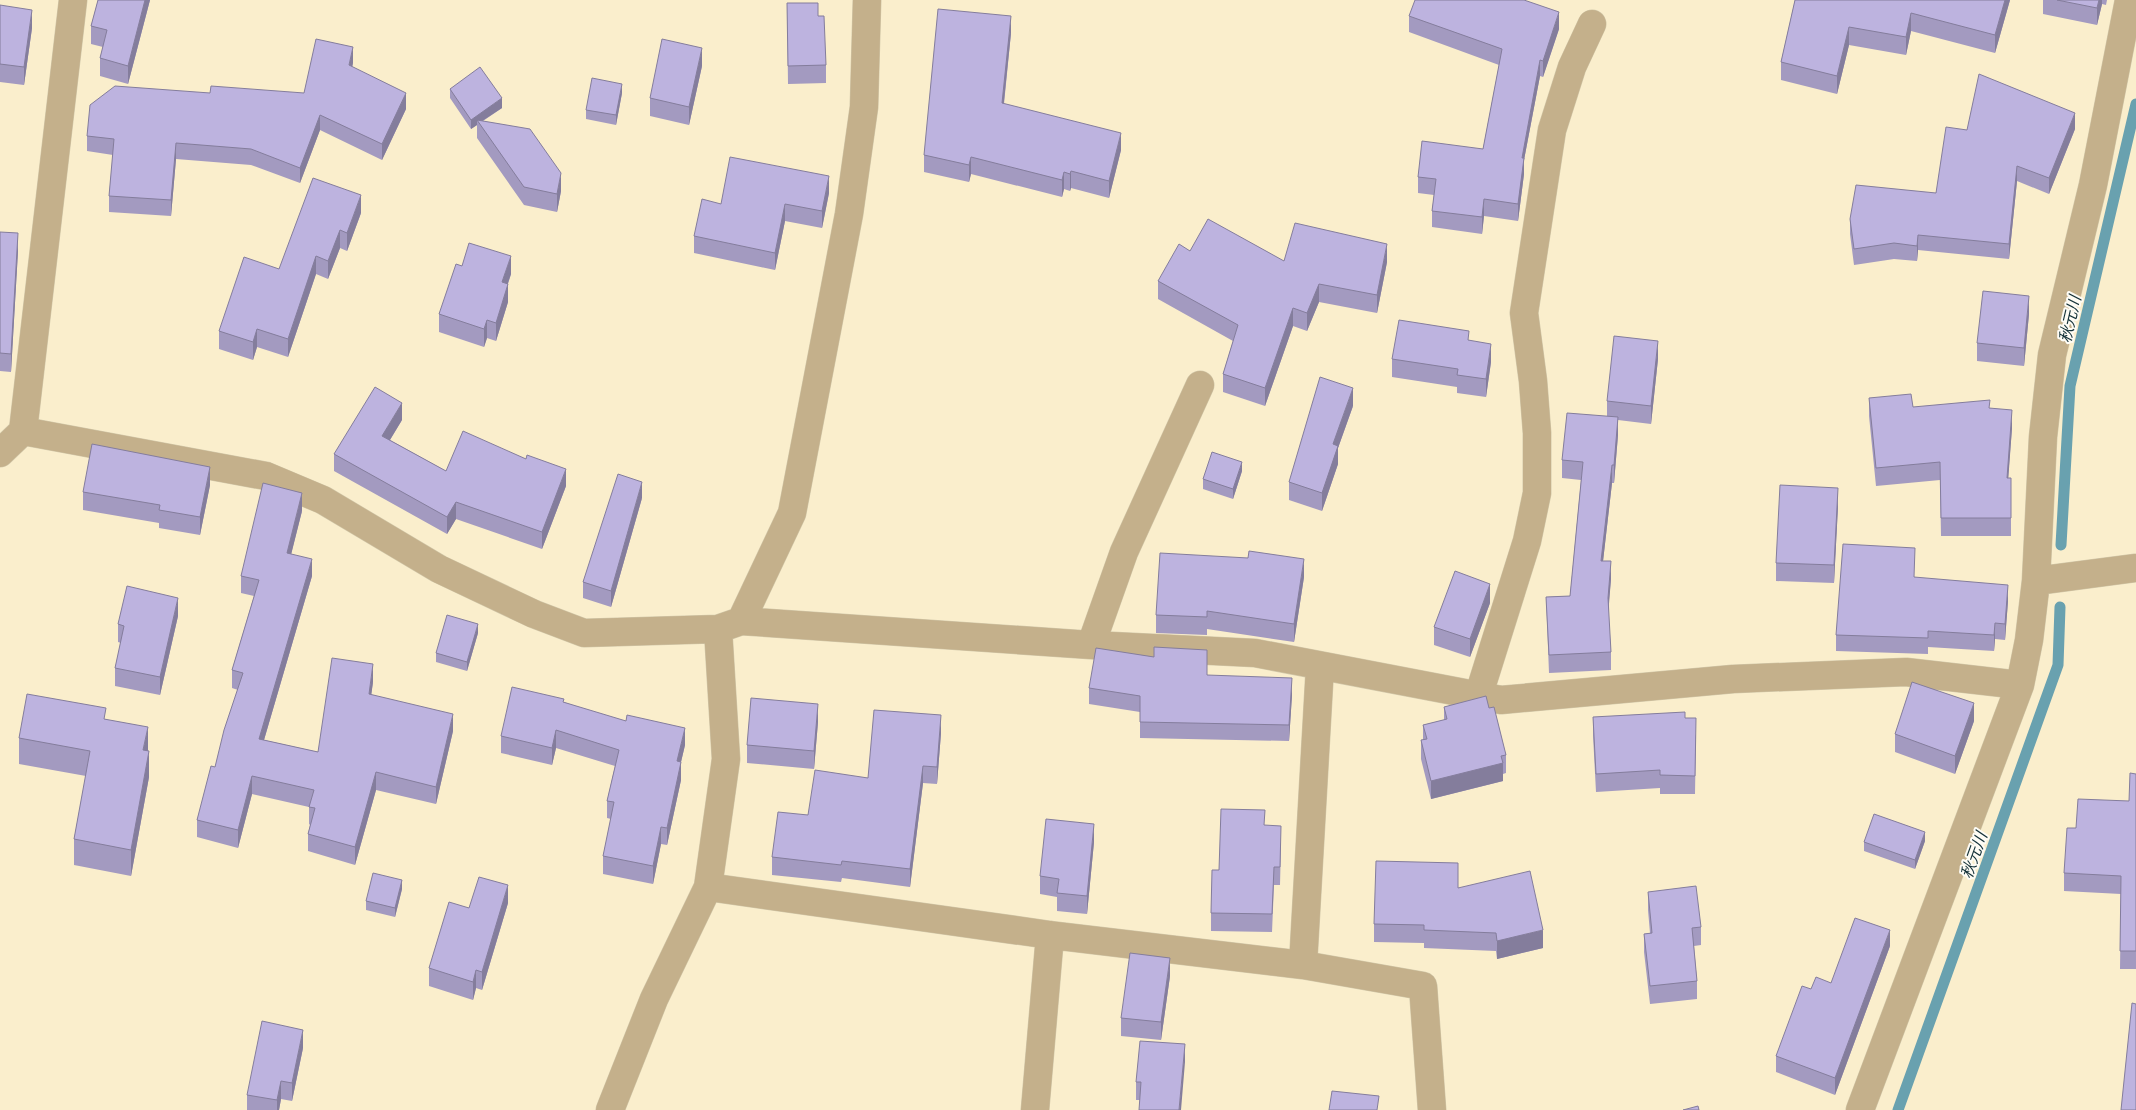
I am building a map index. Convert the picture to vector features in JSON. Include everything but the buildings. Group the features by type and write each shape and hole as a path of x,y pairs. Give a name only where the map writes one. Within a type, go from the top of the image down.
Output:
{"street":[{"path":"0,453 23,431 73,0"},
{"path":"610,1110 654,999 708,887 726,759 730,625 792,513 849,214 864,107 867,0"},
{"path":"1860,1110 2020,685 2029,640 2036,581 2042,437 2052,355 2093,185 2129,0"},
{"path":"1479,694 1527,541 1537,493 1537,433 1533,381 1524,313 1552,130 1572,67 1592,24"},
{"path":"1091,645 1124,552 1200,385"},
{"path":"23,431 266,476 322,500 439,569 534,614 584,632 730,625 1254,653 1479,694 1501,700 1733,679 1906,672 2020,685"},
{"path":"2036,581 2136,568"},
{"path":"1303,965 1320,666"},
{"path":"708,887 1050,935 1303,965 1423,986 1432,1110"},
{"path":"1035,1110 1050,935"}],"waterway":[{"name":"秋元川","path":"2061,545 2070,386 2136,104"},
{"name":"秋元川","path":"1898,1110 2058,665 2060,607"}]}
